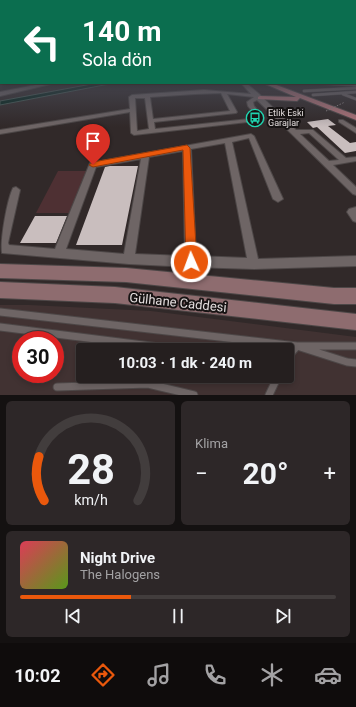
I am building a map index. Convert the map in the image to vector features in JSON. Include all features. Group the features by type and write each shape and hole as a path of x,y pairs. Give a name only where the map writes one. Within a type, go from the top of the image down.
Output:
{"main road":[{"path":"259,97 272,94 273,92 271,89"},
{"path":"283,89 356,118"},
{"path":"300,89 356,111"},
{"path":"259,97 288,98 314,102"},
{"name":"Gülhane Caddesi","path":"0,271 53,270 164,278 334,296 356,296"},
{"name":"Gülhane Caddesi","path":"0,290 115,295 356,322"}],"street":[{"path":"0,94 22,89"},
{"path":"250,89 356,192"},
{"path":"222,92 259,97 250,102 251,106 262,119 134,133 132,97 222,92"},
{"path":"150,121 234,112 222,92"},
{"path":"147,96 152,131"},
{"path":"0,132 133,110"},
{"path":"341,121 356,131"},
{"path":"294,132 311,131 345,161"},
{"path":"59,253 93,165 251,136 278,200"},
{"path":"228,140 254,264"},
{"path":"187,148 191,262"},
{"path":"129,259 145,156"},
{"path":"327,164 356,159"},
{"path":"16,190 3,243 6,250 129,259 254,264 356,261"},
{"path":"356,211 352,212 356,218"}],"lane":[{"path":"304,91 327,89"},
{"path":"334,89 356,99"},
{"path":"312,94 356,92"},
{"path":"0,312 297,346 356,346"},
{"path":"0,327 127,343"},
{"path":"294,350 297,346"},
{"path":"294,347 297,346 347,362 356,363"},
{"path":"268,395 274,383"},
{"path":"57,387 148,384 194,395"}],"path":[{"path":"326,111 345,102"}],"shaded area":[{"path":"62,89 81,89 0,105 0,101"},
{"path":"58,171 88,171 71,213 36,213"},
{"path":"0,305 151,311 356,337 356,395 0,395"}],"building":[{"path":"328,119 336,125 328,126 350,143 356,142 356,151 345,153 317,127 313,128 307,122"},
{"path":"138,166 122,245 76,245 105,167"},
{"path":"35,216 67,216 56,243 20,243"}],"place":[{"name":"Etlik Eski Garajlar","path":"255,118"}],"route":[{"path":"93,165 187,148 191,262"}]}
